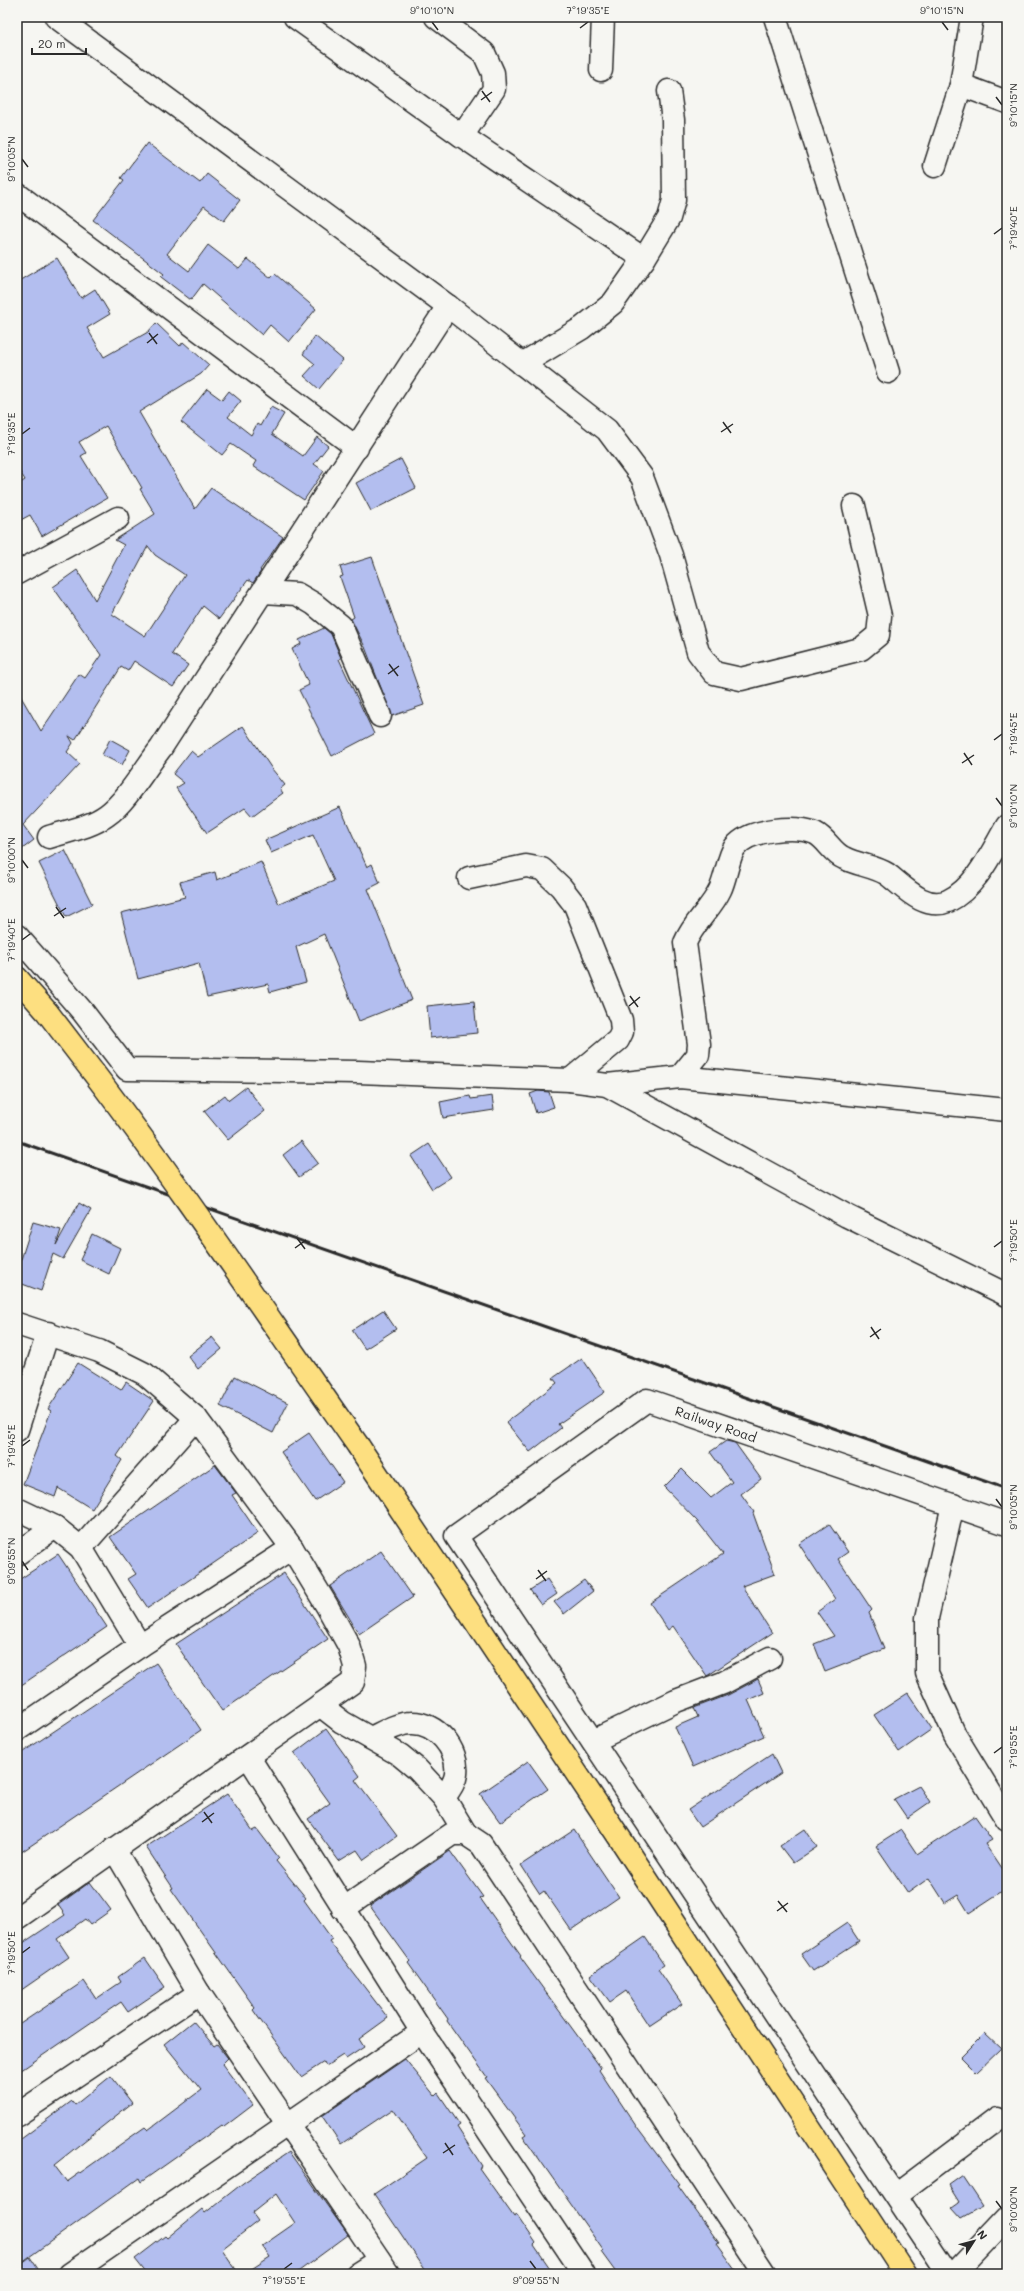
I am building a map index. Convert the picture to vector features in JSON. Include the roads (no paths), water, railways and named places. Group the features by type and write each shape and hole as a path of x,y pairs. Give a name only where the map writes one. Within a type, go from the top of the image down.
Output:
{"main road":[{"path":"17,978 140,1133 359,1447 623,1842 905,2274"}],"street":[{"path":"56,17 448,306 607,430 642,477 671,555 698,652 714,672 741,679 861,649 878,634 880,616 854,506"},
{"path":"295,17 462,136 644,259"},
{"path":"436,17 484,54 493,73 494,89 462,136"},
{"path":"601,70 603,17"},
{"path":"775,17 888,372"},
{"path":"935,166 961,85 972,17"},
{"path":"961,85 1007,102"},
{"path":"522,364 582,328 613,303 644,259 669,218 674,200 673,120 669,91"},
{"path":"17,194 357,448"},
{"path":"49,837 90,824 106,816 116,807 161,748 448,306"},
{"path":"17,572 118,518"},
{"path":"263,592 298,594 314,604 341,626 380,716"},
{"path":"680,1077 698,1055 699,1044 685,943 689,933 720,891 735,847 754,834 774,829 813,833 823,838 834,851 844,858 885,874 921,900 947,901 966,887 979,873 1007,826"},
{"path":"469,878 526,866 542,869 561,887 574,905 621,1020 622,1032 618,1040 570,1080"},
{"path":"17,936 82,1012 127,1069 358,1072 570,1080 607,1085 680,1077 1007,1110"},
{"path":"607,1085 847,1216 1007,1295"},
{"path":"17,1324 99,1351 145,1374 196,1418 292,1548 331,1612 349,1646 355,1666 353,1682 114,1848 17,1918"},
{"path":"17,1430 48,1333"},
{"name":"Railway Road","path":"594,1741 456,1536 647,1400 1007,1524"},
{"path":"81,1548 196,1418"},
{"path":"953,1505 927,1618 927,1673 955,1736 1007,1820"},
{"path":"17,1509 55,1527 81,1548 140,1646"},
{"path":"17,1554 55,1527"},
{"path":"17,1730 140,1646 292,1548"},
{"path":"770,1658 723,1683 676,1701 594,1741 948,2274"},
{"path":"320,1706 342,1722 400,1755 444,1798 466,1834 481,1844 765,2274"},
{"path":"371,1738 408,1722 416,1723 439,1733 451,1747 456,1764 454,1781 444,1798"},
{"path":"248,1756 342,1909 422,2032 584,2274"},
{"path":"342,1909 452,1834 466,1834"},
{"path":"114,1848 199,1993 384,2267 357,2274"},
{"path":"17,2115 199,1993"},
{"path":"70,2274 422,2032"},
{"path":"896,2195 997,2118"},
{"path":"954,2274 1007,2218"}],"railway":[{"path":"17,1141 1007,1489"}]}
